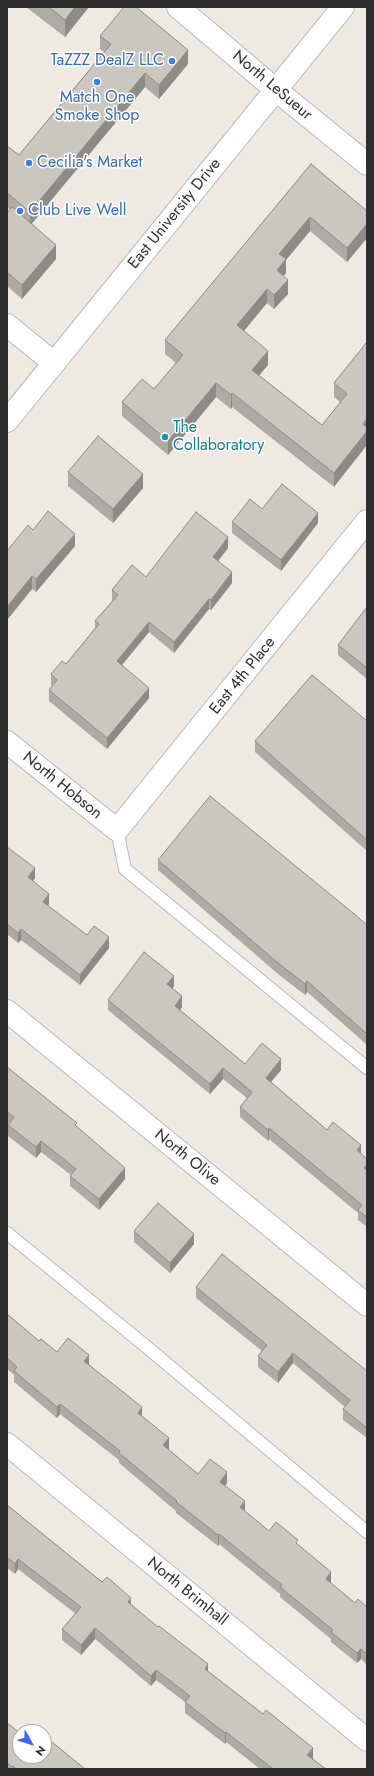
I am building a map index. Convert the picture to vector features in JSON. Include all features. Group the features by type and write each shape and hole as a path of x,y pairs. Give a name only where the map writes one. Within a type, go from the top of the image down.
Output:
{"street":[{"name":"North LeSueur","path":"178,7 276,90 367,164"},
{"name":"East University Drive","path":"7,421 343,7"},
{"path":"7,325 54,363"},
{"name":"East 4th Place","path":"116,830 277,635 367,521"},
{"name":"North Hobson","path":"7,742 116,830"},
{"name":"North Olive","path":"7,1011 367,1305"},
{"name":"North Brimhall","path":"7,1444 367,1740"}],"lane":[{"path":"116,830 125,869 367,1068"},
{"path":"7,1233 367,1532"}],"building":[{"path":"49,7 75,7 65,20"},
{"path":"124,7 136,7 188,50 159,85 145,73 30,212 7,193 7,146 19,155 111,44 100,36"},
{"path":"311,164 367,211 367,224 347,248 310,217 279,254 286,259 277,270 288,280 274,295 267,289 237,325 268,351 252,370 322,425 347,394 334,383 367,342 367,419 363,424 367,428 367,431 334,473 232,393 231,395 216,383 168,441 122,402 142,379 154,389 183,355 165,340"},
{"path":"12,207 56,245 22,285 7,272 7,213"},
{"path":"98,436 143,474 113,509 68,472"},
{"path":"282,484 318,513 281,560 232,522 250,499 262,509"},
{"path":"48,511 75,534 36,579 32,576 7,607 7,551 28,525 33,530"},
{"path":"196,512 228,537 213,557 232,572 211,600 209,599 174,642 149,622 117,661 149,688 107,738 49,690 57,680 51,674 62,661 66,664 99,624 95,621 118,595 112,590 132,565 146,577"},
{"path":"367,607 367,668 338,645"},
{"path":"312,675 367,721 367,840 255,741"},
{"path":"210,796 367,925 367,1034 307,981 305,984 278,963 158,860"},
{"path":"7,847 35,868 28,877 49,894 43,902 87,935 94,926 109,937 80,975 21,929 18,933 7,924"},
{"path":"144,952 174,976 167,984 182,996 175,1006 245,1064 262,1043 281,1059 266,1078 327,1130 333,1122 361,1145 357,1150 367,1159 367,1164 364,1168 367,1171 367,1217 358,1210 362,1205 269,1128 268,1130 240,1107 252,1092 223,1068 210,1084 108,1000"},
{"path":"7,1067 77,1123 75,1125 125,1168 99,1199 70,1176 76,1169 41,1141 36,1147 8,1125 14,1117 7,1112"},
{"path":"158,1203 194,1234 170,1263 134,1231"},
{"path":"222,1254 367,1371 367,1428 343,1409 350,1400 293,1353 278,1372 258,1356 267,1345 196,1287"},
{"path":"7,1314 39,1341 41,1339 57,1352 68,1338 89,1355 84,1361 142,1407 138,1413 169,1438 163,1445 198,1474 210,1459 227,1472 220,1482 245,1501 240,1507 269,1531 276,1522 298,1540 296,1543 331,1572 326,1579 355,1603 358,1599 367,1607 367,1654 361,1649 357,1653 331,1632 333,1630 280,1587 282,1585 219,1534 218,1535 176,1502 177,1501 119,1453 120,1451 60,1404 57,1407 14,1371 17,1367 7,1358"},
{"path":"7,1505 102,1582 107,1577 131,1598 128,1602 158,1627 159,1626 208,1664 205,1669 263,1714 266,1710 313,1748 307,1755 326,1769 273,1769 185,1702 190,1696 156,1670 151,1676 95,1628 81,1645 62,1629 81,1607 18,1559 15,1564 7,1557"},
{"path":"7,1723 12,1727 12,1764 52,1764 52,1742 85,1769 16,1769 7,1763"}],"place":[{"name":"TaZZZ DealZ LLC","path":"172,61"},
{"name":"Match One Smoke Shop","path":"97,82"},
{"name":"Cecilia's Market","path":"29,163"},
{"name":"Club Live Well","path":"20,211"},
{"name":"The Collaboratory","path":"165,437"}]}
